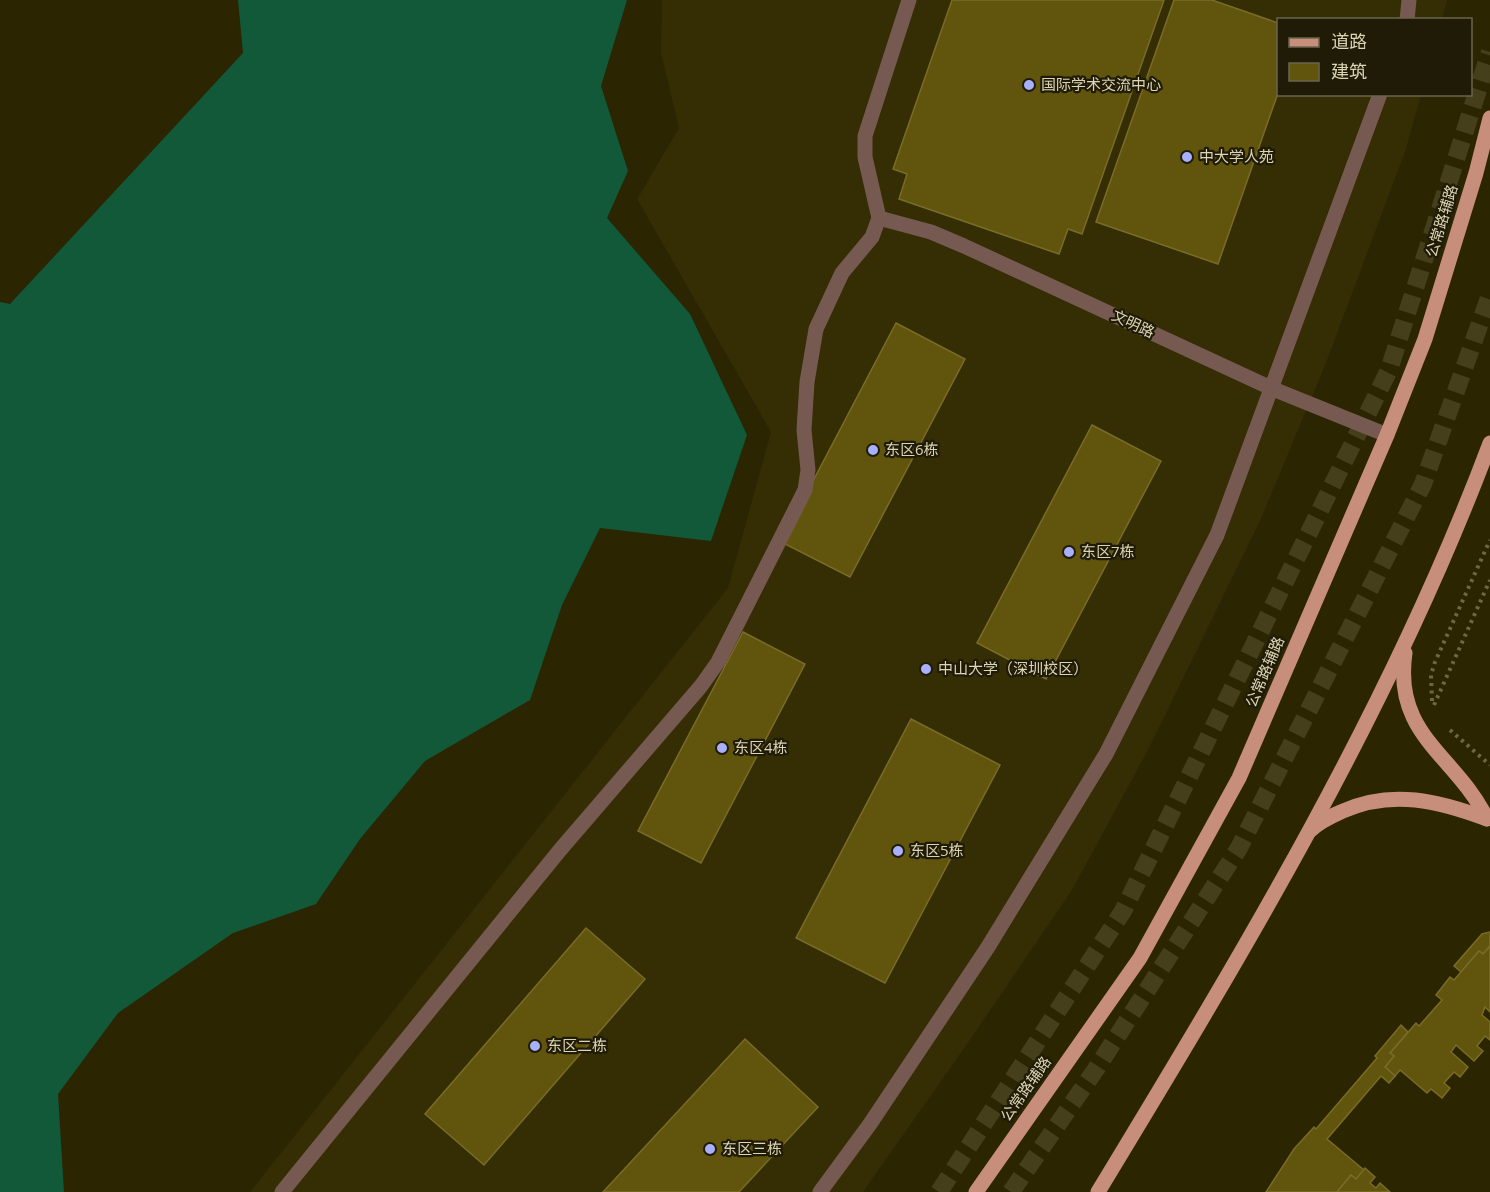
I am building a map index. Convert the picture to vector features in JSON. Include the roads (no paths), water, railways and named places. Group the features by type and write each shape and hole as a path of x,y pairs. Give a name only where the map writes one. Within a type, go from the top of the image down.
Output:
{"main road":[{"name":"公常路辅路","path":"976,1192 1140,958 1239,777 1387,435 1425,339 1476,173 1490,118"},
{"path":"1098,1192 1260,922 1360,735 1407,638 1490,443"},
{"path":"1407,638 1403,678 1413,718 1425,739 1468,785 1488,820"},
{"path":"1308,833 1328,818 1378,799 1412,798 1488,820"}],"lane":[{"path":"282,1192 560,850 718,662 805,490 808,470 804,430 807,382 816,329 842,273 872,237 879,219 865,157 865,136 909,0"},
{"path":"1407,18 1409,0"},
{"path":"820,1192 870,1124 988,947 1106,754 1217,535 1273,389 1379,96"},
{"name":"文明路","path":"879,219 931,232 964,246 1273,389 1387,435"}],"tunnel":[{"path":"939,1192 1123,911 1389,370 1490,52"},
{"path":"1011,1192 1096,1069 1239,848 1423,484 1490,295"}],"place":[{"name":"国际学术交流中心","path":"1029,85"},
{"name":"中大学人苑","path":"1187,157"},
{"name":"东区6栋","path":"873,450"},
{"name":"东区7栋","path":"1069,552"},
{"name":"中山大学（深圳校区）","path":"926,669"},
{"name":"东区4栋","path":"722,748"},
{"name":"东区5栋","path":"898,851"},
{"name":"东区二栋","path":"535,1046"},
{"name":"东区三栋","path":"710,1149"}]}
